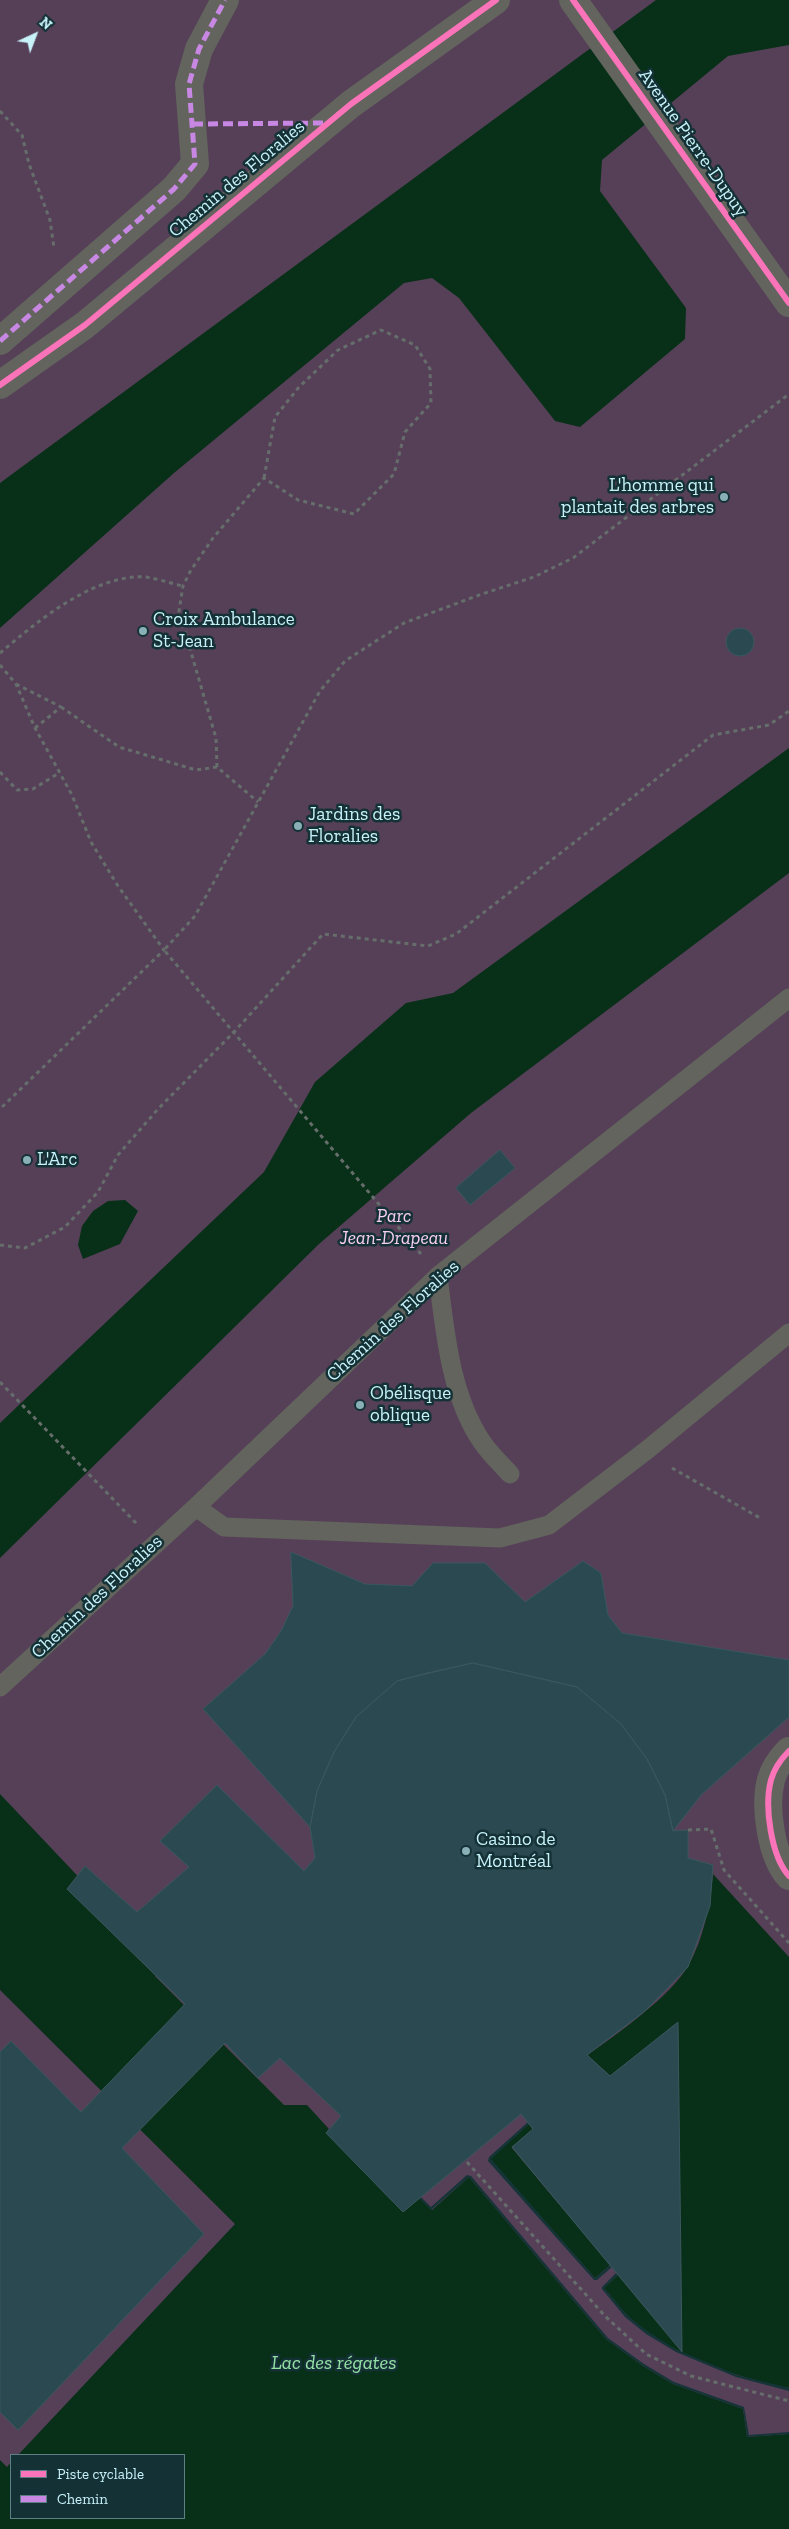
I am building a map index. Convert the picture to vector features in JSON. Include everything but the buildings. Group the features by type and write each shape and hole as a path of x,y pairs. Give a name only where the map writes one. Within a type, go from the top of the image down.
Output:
{"street":[{"path":"0,341 174,190 195,164 189,84 199,49 225,0"},
{"name":"Chemin des Floralies","path":"0,385 85,325 352,104 496,0"},
{"name":"Avenue Pierre-Dupuy","path":"573,0 789,303"},
{"path":"789,1751 780,1760 771,1780 769,1814 773,1845 789,1876"}],"lane":[{"name":"Chemin des Floralies","path":"0,1687 196,1507 438,1276 789,998"},
{"path":"438,1276 446,1340 458,1391 482,1442 510,1474"},
{"path":"196,1507 224,1527 500,1538 549,1525 646,1450 789,1333"}],"path":[{"path":"0,111 22,135 29,164 50,220 60,290"},
{"path":"258,802 217,767 216,738 179,611 183,586 190,570 213,538 264,478 276,418 299,387 338,350 381,330 415,345 430,369 431,403 405,432 394,474 354,514 298,500 264,478"},
{"path":"0,1109 164,950 195,916 320,691 345,661 404,624 482,594 534,577 573,558 789,394"},
{"path":"0,653 34,624 87,590 135,576 183,586"},
{"path":"0,666 16,684 35,728 72,795 90,842 118,886 164,950 412,1244"},
{"path":"16,684 60,707 119,747 196,770 217,767"},
{"path":"35,728 60,707"},
{"path":"0,1245 25,1248 65,1227 98,1192 118,1155 152,1116 234,1032 323,934 428,946 456,934 713,735 770,724 789,711"},
{"path":"0,772 17,790 33,789 60,773"},
{"path":"0,1382 123,1508"},
{"path":"646,1450 677,1471 760,1518"},
{"path":"688,1830 711,1829 724,1870 789,1943"},
{"path":"467,2162 605,2316 646,2354 691,2376 789,2401"}],"green space":[{"name":"Parc Jean-Drapeau","path":"0,0 789,0 789,2529 0,2529"}],"water":[{"path":"656,0 789,0 789,45 728,56 602,160 600,191 686,308 685,339 580,427 555,421 459,298 432,278 404,283 174,473 0,628 0,483"},
{"path":"789,748 789,873 471,1113 319,1244 0,1558 0,1423 264,1172 315,1082 406,1003 453,993"},
{"path":"125,1200 138,1211 120,1244 83,1259 78,1245 82,1226 93,1211 108,1201"},
{"name":"Lac des régates","path":"0,1794 162,1965 155,1976 284,2105 307,2105 329,2129 326,2133 403,2212 419,2198 432,2210 469,2177 606,2339 643,2366 673,2384 743,2409 747,2437 789,2434 789,2529 0,2529 0,2460 7,2467 10,2463 10,2519 185,2519 185,2454 19,2454 235,2224 0,1990"},
{"path":"713,1874 789,1957 789,2388 747,2378 702,2362 660,2341 623,2311 604,2288 618,2275 681,2350 678,2023 610,2076 587,2055 656,2002 688,1966 702,1933"},
{"path":"529,2124 533,2129 512,2148 610,2265 595,2278 490,2159"}],"pier":[{"path":"528,2122 529,2124 491,2159 595,2278 610,2265 612,2267 597,2280 594,2280 488,2161 489,2157"},
{"path":"467,2175 471,2176 608,2338 644,2364 674,2382 744,2407 749,2435 789,2432 789,2434 747,2437 743,2409 673,2384 643,2366 606,2339 469,2177 431,2210 419,2198 421,2197 431,2207"},
{"path":"616,2273 618,2275 604,2288 627,2315 647,2331 677,2350 737,2375 789,2388 789,2391 736,2377 676,2352 646,2334 625,2317 602,2289"}],"marked path":[{"path":"0,341 174,189 195,164 189,84 199,49 225,0"},
{"path":"193,124 328,123"}],"cycle path":[{"path":"0,385 85,325 351,104 496,0"},
{"path":"573,0 789,303"},
{"path":"789,1751 778,1764 772,1776 768,1803 774,1844 783,1867 789,1876"}],"place":[{"name":"L'homme qui plantait des arbres","path":"724,497"},
{"name":"Croix Ambulance St-Jean","path":"143,631"},
{"name":"Jardins des Floralies","path":"298,826"},
{"name":"L'Arc","path":"27,1160"},
{"name":"Obélisque oblique","path":"360,1405"},
{"name":"Casino de Montréal","path":"466,1851"}]}
